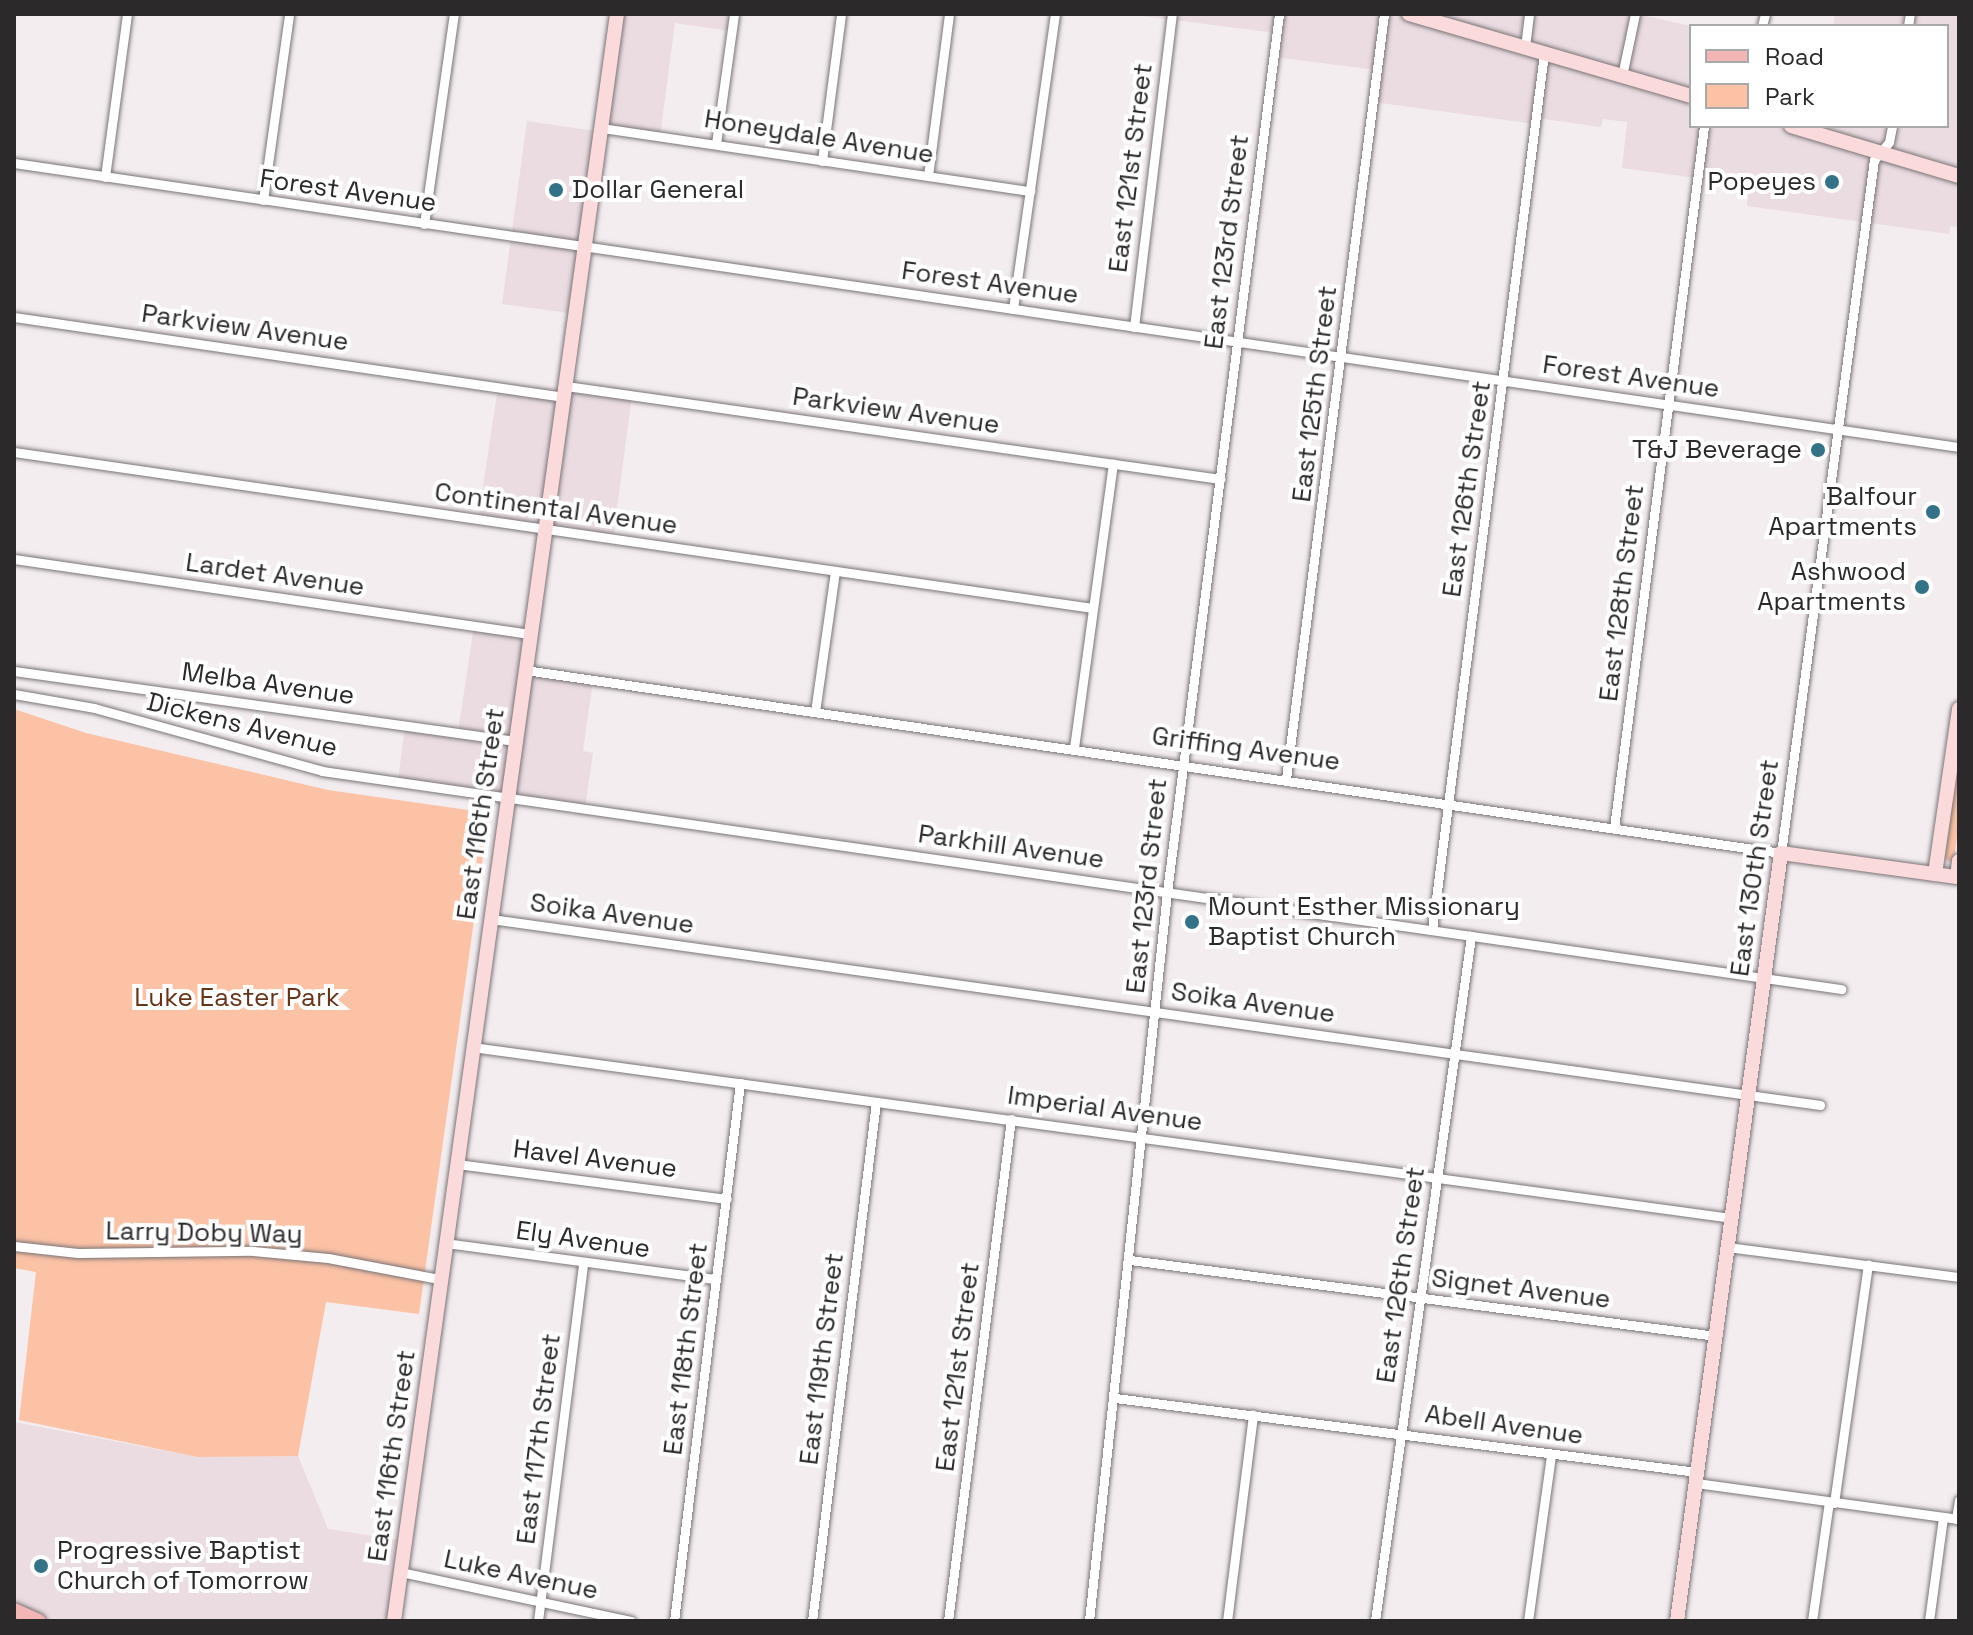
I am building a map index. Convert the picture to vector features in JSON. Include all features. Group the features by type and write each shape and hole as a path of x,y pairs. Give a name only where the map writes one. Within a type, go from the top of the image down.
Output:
{"main road":[{"name":"East 116th Street","path":"394,1621 439,1279 617,14"},
{"path":"1409,14 1689,95"},
{"path":"1798,128 1959,176"},
{"path":"1935,874 1959,709"},
{"name":"Griffing Avenue","path":"1781,853 1958,877"},
{"name":"East 130th Street","path":"1677,1621 1781,853"},
{"path":"1958,877 1959,861"},
{"path":"14,1610 39,1621"}],"street":[{"path":"105,177 127,14"},
{"path":"263,200 289,14"},
{"path":"424,224 454,14"},
{"path":"716,144 734,14"},
{"path":"822,161 841,14"},
{"path":"928,176 949,14"},
{"path":"1013,309 1055,14"},
{"name":"East 121st Street","path":"1134,327 1172,14"},
{"name":"East 123rd Street","path":"1089,1621 1182,765 1279,14"},
{"name":"East 125th Street","path":"1286,779 1384,14"},
{"path":"1525,47 1529,14"},
{"path":"1622,76 1635,14"},
{"name":"East 126th Street","path":"1432,930 1544,53"},
{"name":"Honeydale Avenue","path":"602,128 1030,191"},
{"name":"East 128th Street","path":"1614,828 1704,128"},
{"name":"East 130th Street","path":"1781,853 1874,160 1889,142 1892,128"},
{"name":"Forest Avenue","path":"14,163 1959,447"},
{"name":"Parkview Avenue","path":"14,317 1220,479"},
{"name":"Continental Avenue","path":"14,452 1093,608"},
{"path":"1074,748 1113,464"},
{"name":"Lardet Avenue","path":"14,559 530,634"},
{"path":"815,712 835,571"},
{"name":"Griffing Avenue","path":"525,670 1781,853"},
{"name":"Melba Avenue","path":"14,671 515,741"},
{"name":"Dickens Avenue","path":"14,694 94,708 277,762 507,796"},
{"name":"Parkhill Avenue","path":"507,796 1841,989"},
{"name":"Soika Avenue","path":"491,919 1820,1105"},
{"name":"East 126th Street","path":"1375,1621 1471,936"},
{"name":"Imperial Avenue","path":"472,1047 1436,1175 1732,1218"},
{"name":"East 118th Street","path":"674,1621 740,1083"},
{"name":"East 119th Street","path":"812,1621 876,1102"},
{"name":"East 121st Street","path":"948,1621 1011,1119"},
{"name":"Havel Avenue","path":"457,1164 727,1199"},
{"name":"Ely Avenue","path":"445,1243 716,1279"},
{"name":"Larry Doby Way","path":"14,1246 78,1253 253,1251 328,1258 439,1279"},
{"path":"1728,1247 1959,1277"},
{"name":"Signet Avenue","path":"1130,1260 1716,1336"},
{"name":"East 117th Street","path":"538,1621 583,1263"},
{"path":"1812,1621 1868,1264"},
{"name":"Abell Avenue","path":"1115,1398 1401,1433 1697,1478 1831,1503 1958,1519"},
{"path":"1227,1621 1253,1415"},
{"path":"1528,1621 1551,1455"},
{"path":"1958,1519 1959,1500"},
{"path":"1929,1621 1943,1517"},
{"name":"Luke Avenue","path":"401,1572 631,1621"}],"shaded area":[{"path":"617,14 734,14 731,31 675,23 660,136 602,128"},
{"path":"1127,14 1638,14 1689,26 1689,128 1949,128 1949,24 1833,24 1835,14 1959,14 1959,227 1950,226 1949,234 1747,206 1749,185 1622,168 1627,122 1603,119 1601,127 1537,118 1535,124 1373,102 1377,70 1274,57 1276,33"},
{"path":"527,121 602,132 576,314 502,304"},
{"path":"566,386 632,395 613,539 478,520 498,387 564,397"},
{"path":"474,626 530,634 525,670 593,680 583,751 593,753 585,807 398,780 405,726 458,732"},
{"path":"14,1422 197,1457 298,1456 328,1529 405,1541 394,1621 39,1621 14,1610"}],"green space":[{"name":"Luke Easter Park","path":"14,709 86,733 328,790 489,813 419,1314 326,1302 298,1456 197,1457 19,1420 36,1272 14,1268"},
{"path":"1959,752 1959,823 1954,859 1949,862 1944,857"}],"place":[{"name":"Popeyes","path":"1832,182"},
{"name":"Dollar General","path":"556,190"},
{"name":"T&J Beverage","path":"1818,450"},
{"name":"Balfour Apartments","path":"1933,512"},
{"name":"Ashwood Apartments","path":"1922,587"},
{"name":"Mount Esther Missionary Baptist Church","path":"1192,922"},
{"name":"Progressive Baptist Church of Tomorrow","path":"41,1566"}]}
